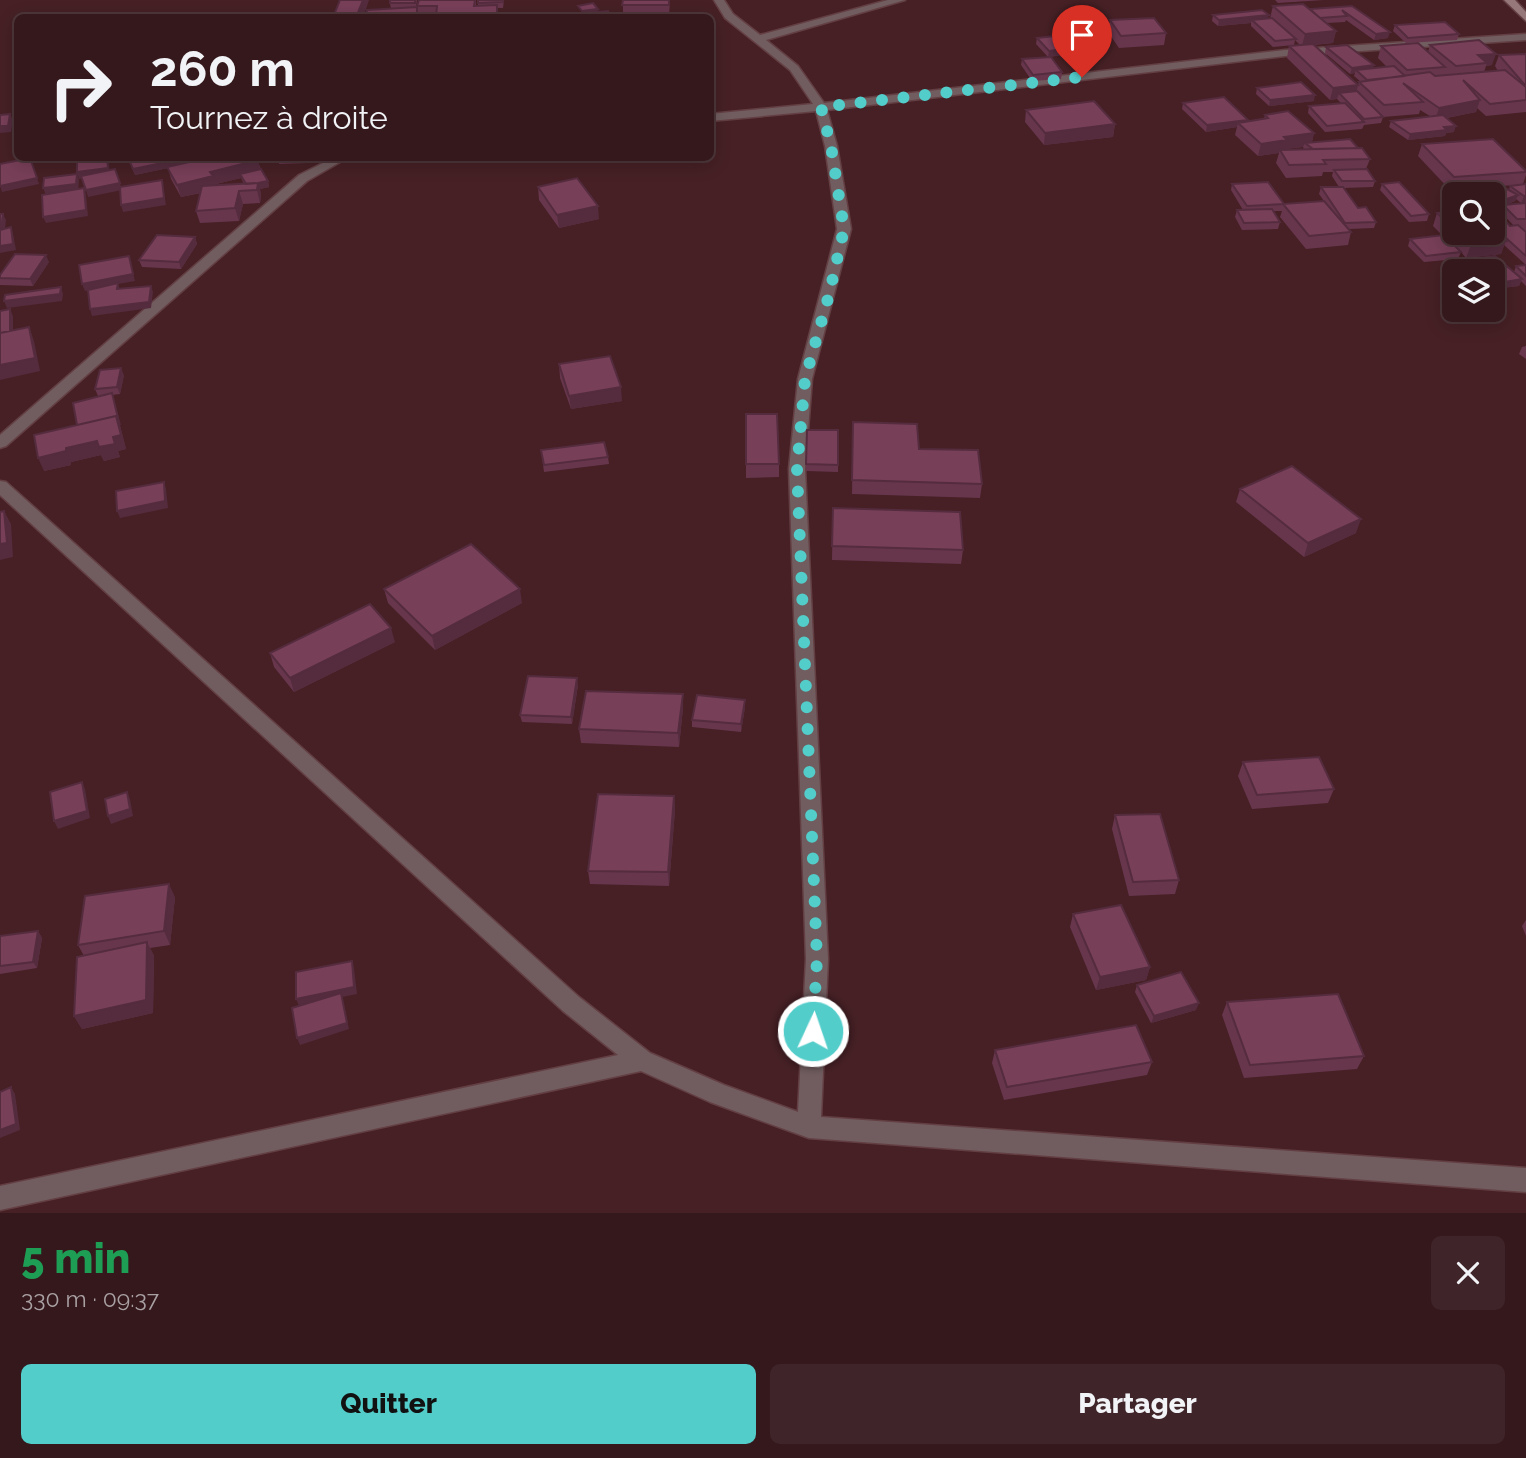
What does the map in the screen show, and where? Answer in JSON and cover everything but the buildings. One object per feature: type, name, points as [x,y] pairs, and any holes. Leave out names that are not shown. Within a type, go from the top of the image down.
[{"type":"street","points":[[719,0],[729,16],[794,68],[821,107],[831,146],[844,229],[805,379],[797,469],[817,959],[809,1127]]},
{"type":"street","points":[[759,39],[900,0]]},
{"type":"street","points":[[1509,0],[1526,18]]},
{"type":"street","points":[[714,118],[1285,53],[1526,37]]},
{"type":"street","points":[[0,443],[303,178],[335,161]]},
{"type":"street","points":[[0,486],[571,1004],[642,1060],[718,1094],[809,1127],[1526,1180]]},
{"type":"street","points":[[0,1198],[642,1060]]},
{"type":"route","points":[[813,1031],[817,959],[797,469],[805,379],[844,229],[831,146],[821,107],[1082,77]]}]
